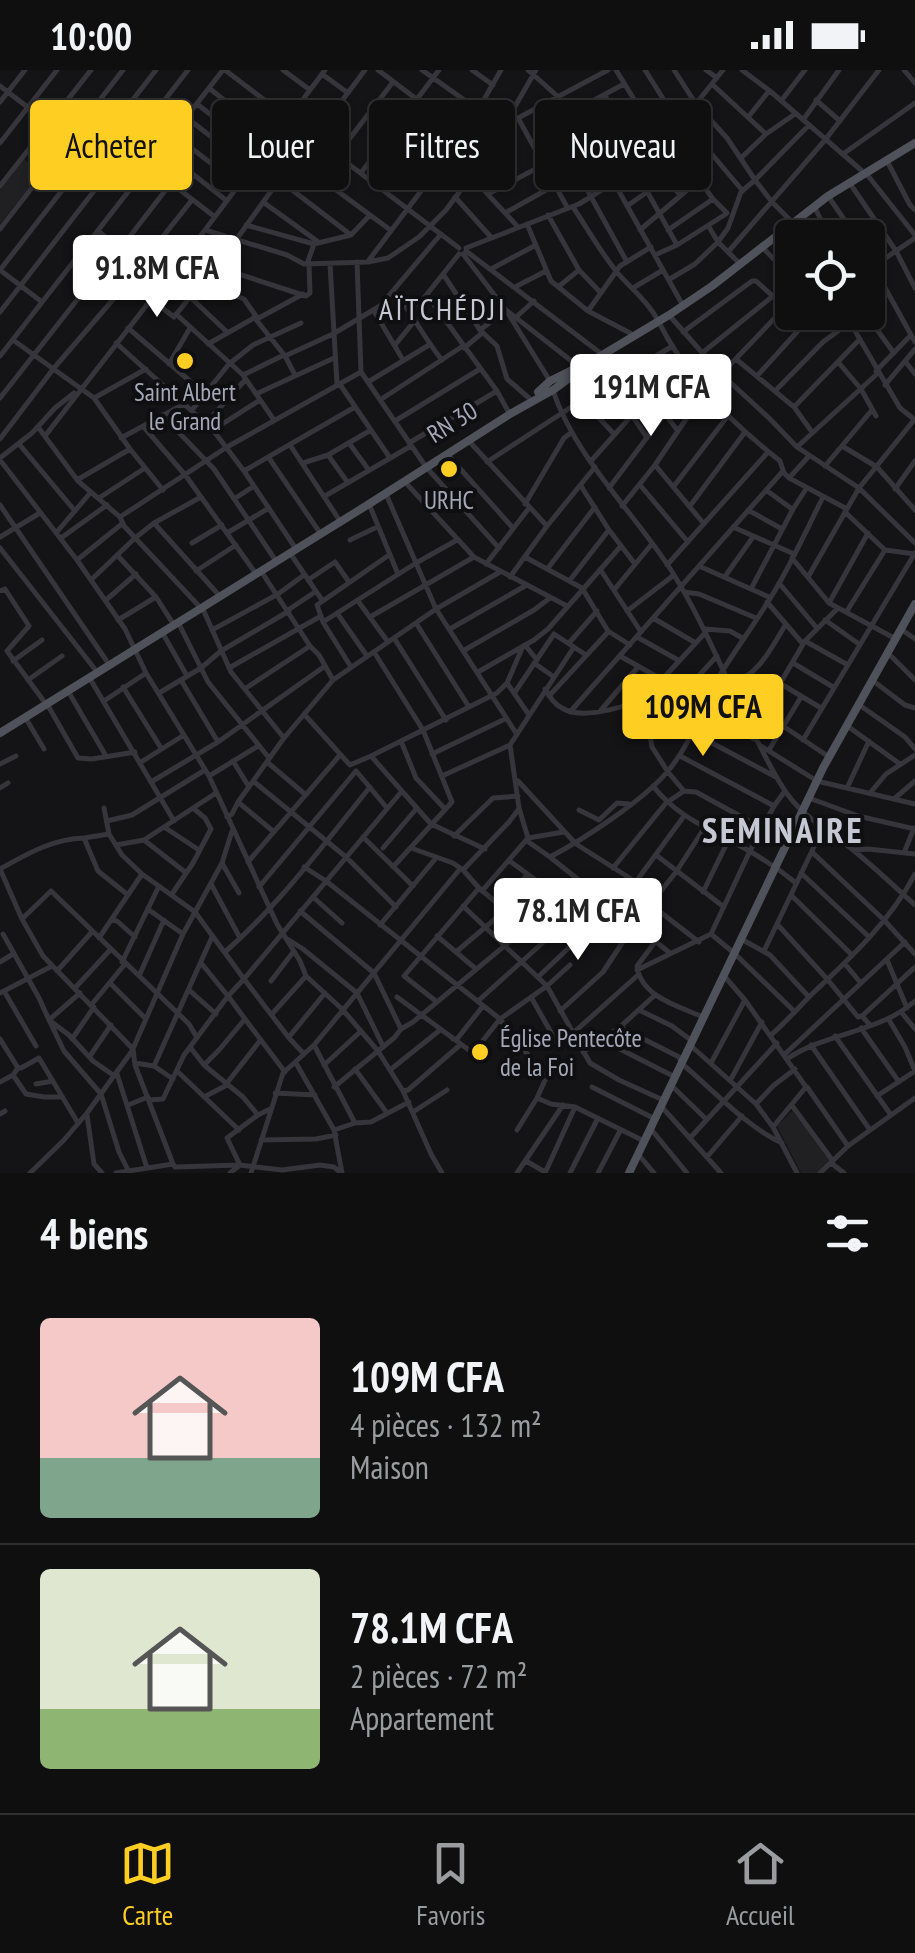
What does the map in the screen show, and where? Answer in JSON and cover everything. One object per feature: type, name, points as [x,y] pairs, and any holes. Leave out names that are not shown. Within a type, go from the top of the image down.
[{"type":"main road","name":"RN 30","points":[[791,220],[863,171],[914,144]]},
{"type":"main road","name":"RN 30","points":[[791,220],[863,171],[914,144]]},
{"type":"main road","name":"RN 30","points":[[0,730],[386,494],[656,319],[775,232]]},
{"type":"main road","name":"RN 30","points":[[200,606],[630,333],[669,315],[775,235]]},
{"type":"main road","points":[[629,1173],[829,757],[915,604]]},
{"type":"main road","name":"RN 30","points":[[0,730],[68,691],[106,660],[175,622]]},
{"type":"street","points":[[0,102],[25,70]]},
{"type":"street","points":[[0,143],[57,70]]},
{"type":"street","points":[[67,100],[91,70]]},
{"type":"street","points":[[100,100],[123,70]]},
{"type":"street","points":[[133,100],[156,70]]},
{"type":"street","points":[[165,100],[188,70]]},
{"type":"street","points":[[192,110],[224,70],[265,100]]},
{"type":"street","points":[[283,70],[310,90]]},
{"type":"street","points":[[343,100],[365,70]]},
{"type":"street","points":[[378,70],[417,99]]},
{"type":"street","points":[[422,70],[464,100]]},
{"type":"street","points":[[361,173],[439,70]]},
{"type":"street","points":[[472,70],[482,73],[492,85]]},
{"type":"street","points":[[484,100],[501,70]]},
{"type":"street","points":[[552,100],[596,72],[612,70],[635,100]]},
{"type":"street","points":[[645,70],[666,100]]},
{"type":"street","points":[[674,70],[693,100]]},
{"type":"street","points":[[706,70],[766,134]]},
{"type":"street","points":[[699,100],[723,70]]},
{"type":"street","points":[[742,70],[863,171],[915,236],[885,259]]},
{"type":"street","points":[[792,70],[800,76]]},
{"type":"street","points":[[781,101],[805,70]]},
{"type":"street","points":[[669,280],[718,242],[728,228],[730,211],[742,190],[756,180],[806,123],[816,100],[839,70]]},
{"type":"street","points":[[904,70],[915,83]]},
{"type":"street","points":[[515,108],[532,71],[561,100]]},
{"type":"street","points":[[728,252],[825,140],[877,71]]},
{"type":"street","points":[[302,100],[324,72],[348,93]]},
{"type":"street","points":[[349,140],[394,81]]},
{"type":"street","points":[[595,100],[625,84]]},
{"type":"street","points":[[0,86],[28,107]]},
{"type":"street","points":[[209,88],[224,100]]},
{"type":"street","points":[[749,116],[770,90]]},
{"type":"street","points":[[605,95],[607,100]]},
{"type":"street","points":[[816,100],[840,121]]},
{"type":"street","points":[[843,154],[915,102]]},
{"type":"street","points":[[196,104],[212,116]]},
{"type":"street","points":[[515,120],[535,109]]},
{"type":"street","points":[[515,112],[535,149]]},
{"type":"street","points":[[742,158],[766,134],[795,114]]},
{"type":"street","points":[[711,120],[772,202],[791,220]]},
{"type":"street","points":[[192,123],[212,138]]},
{"type":"street","points":[[0,186],[30,147]]},
{"type":"street","points":[[192,149],[212,164]]},
{"type":"street","points":[[711,153],[742,190]]},
{"type":"street","points":[[886,159],[913,205]]},
{"type":"street","points":[[349,164],[369,179]]},
{"type":"street","points":[[488,194],[535,170]]},
{"type":"street","points":[[192,174],[227,202]]},
{"type":"street","points":[[849,182],[896,251],[915,288]]},
{"type":"street","points":[[0,228],[30,190]]},
{"type":"street","points":[[42,302],[0,270],[63,190]]},
{"type":"street","points":[[0,312],[97,190]]},
{"type":"street","points":[[0,356],[129,190]]},
{"type":"street","points":[[121,248],[167,190]]},
{"type":"street","points":[[180,190],[215,217]]},
{"type":"street","points":[[45,436],[235,190]]},
{"type":"street","points":[[85,247],[174,317],[272,190]]},
{"type":"street","points":[[292,190],[350,235]]},
{"type":"street","points":[[337,190],[390,230]]},
{"type":"street","points":[[384,190],[534,301],[597,356],[608,384],[646,436]]},
{"type":"street","points":[[368,262],[422,190]]},
{"type":"street","points":[[206,230],[287,255],[300,264],[368,262],[412,249],[460,190]]},
{"type":"street","points":[[484,190],[518,227]]},
{"type":"street","points":[[505,212],[546,190]]},
{"type":"street","points":[[558,190],[616,272],[656,319],[671,347],[704,391],[728,416],[780,461],[790,478],[846,510],[885,550],[915,553],[804,740]]},
{"type":"street","points":[[588,190],[627,262]]},
{"type":"street","points":[[394,345],[412,324],[412,313],[463,251],[570,207],[601,190]]},
{"type":"street","points":[[618,190],[681,302]]},
{"type":"street","points":[[627,206],[652,190]]},
{"type":"street","points":[[674,190],[680,195]]},
{"type":"street","points":[[640,230],[686,190]]},
{"type":"street","points":[[707,190],[730,211]]},
{"type":"street","points":[[648,193],[677,245]]},
{"type":"street","points":[[828,196],[845,220]]},
{"type":"street","points":[[455,197],[491,237]]},
{"type":"street","points":[[668,230],[713,199]]},
{"type":"street","points":[[141,264],[192,200]]},
{"type":"street","points":[[263,202],[316,243]]},
{"type":"street","points":[[814,206],[821,220]]},
{"type":"street","points":[[655,255],[730,211]]},
{"type":"street","points":[[548,215],[579,270],[601,293]]},
{"type":"street","points":[[246,225],[316,243],[350,235],[370,216]]},
{"type":"street","points":[[526,224],[546,271],[558,286],[588,310],[630,333]]},
{"type":"street","points":[[709,226],[718,242],[738,261]]},
{"type":"street","points":[[98,230],[165,282]]},
{"type":"street","points":[[206,423],[244,377],[374,311],[442,234]]},
{"type":"street","points":[[208,344],[310,293],[308,264],[316,243]]},
{"type":"street","points":[[490,269],[536,245]]},
{"type":"street","points":[[588,310],[616,272],[650,247]]},
{"type":"street","points":[[762,247],[775,260]]},
{"type":"street","points":[[412,249],[422,258]]},
{"type":"street","points":[[463,251],[506,310],[595,468],[683,590],[784,791],[915,905]]},
{"type":"street","points":[[357,262],[361,372],[424,466],[498,548]]},
{"type":"street","points":[[0,398],[106,263]]},
{"type":"street","points":[[330,264],[338,384],[390,458]]},
{"type":"street","points":[[214,266],[303,294]]},
{"type":"street","points":[[558,286],[579,270]]},
{"type":"street","points":[[633,288],[663,270]]},
{"type":"street","points":[[515,287],[546,271]]},
{"type":"street","points":[[443,274],[481,332],[498,348],[506,379],[528,398]]},
{"type":"street","points":[[0,438],[129,280]]},
{"type":"street","points":[[683,332],[752,281],[773,296],[702,353]]},
{"type":"street","points":[[201,284],[244,298],[296,375]]},
{"type":"street","points":[[394,292],[442,360]]},
{"type":"street","points":[[885,294],[914,342]]},
{"type":"street","points":[[426,295],[508,411]]},
{"type":"street","points":[[190,297],[227,332]]},
{"type":"street","points":[[515,318],[534,301]]},
{"type":"street","points":[[506,310],[578,366]]},
{"type":"street","points":[[380,400],[464,347],[506,310]]},
{"type":"street","points":[[374,311],[403,360]]},
{"type":"street","points":[[176,314],[244,377],[274,420]]},
{"type":"street","points":[[669,315],[720,373],[797,447],[859,488],[915,544]]},
{"type":"street","points":[[622,506],[655,466],[704,391],[775,318]]},
{"type":"street","points":[[192,410],[229,364],[253,345],[301,323]]},
{"type":"street","points":[[168,364],[190,327]]},
{"type":"street","points":[[128,328],[205,394]]},
{"type":"street","points":[[757,376],[799,330]]},
{"type":"street","points":[[775,391],[838,330]]},
{"type":"street","points":[[808,577],[859,488],[914,420],[905,414],[885,385],[853,330]]},
{"type":"street","points":[[875,330],[894,352]]},
{"type":"street","points":[[13,340],[94,398],[162,490]]},
{"type":"street","points":[[794,407],[859,340]]},
{"type":"street","points":[[797,447],[861,389],[894,352],[914,342]]},
{"type":"street","points":[[885,385],[905,361],[914,342]]},
{"type":"street","points":[[116,344],[213,430],[269,508],[322,600]]},
{"type":"street","points":[[368,382],[429,345]]},
{"type":"street","points":[[487,462],[671,347]]},
{"type":"street","points":[[213,430],[258,397],[334,358]]},
{"type":"street","points":[[653,358],[667,383],[692,409]]},
{"type":"street","points":[[736,359],[794,407],[812,432]]},
{"type":"street","points":[[905,361],[915,373]]},
{"type":"street","points":[[825,466],[874,413],[861,389],[838,362]]},
{"type":"street","points":[[394,420],[480,368]]},
{"type":"street","points":[[94,398],[146,369]]},
{"type":"street","points":[[631,370],[678,431]]},
{"type":"street","points":[[77,560],[162,490],[226,448],[361,372]]},
{"type":"street","points":[[81,388],[0,459],[118,620],[207,773],[259,888],[306,976],[380,1049]]},
{"type":"street","points":[[325,496],[497,391]]},
{"type":"street","points":[[582,400],[614,434]]},
{"type":"street","points":[[121,438],[184,404]]},
{"type":"street","points":[[244,471],[355,407]]},
{"type":"street","points":[[905,414],[913,408]]},
{"type":"street","points":[[591,460],[632,415]]},
{"type":"street","points":[[609,488],[664,415]]},
{"type":"street","points":[[162,416],[206,461],[274,558]]},
{"type":"street","points":[[674,486],[728,416]]},
{"type":"street","points":[[143,426],[278,594],[333,680]]},
{"type":"street","points":[[38,427],[77,480],[121,520],[200,606],[229,668],[284,738]]},
{"type":"street","points":[[303,463],[328,455],[371,430]]},
{"type":"street","points":[[486,564],[527,506],[564,438],[572,432]]},
{"type":"street","points":[[690,506],[746,432]]},
{"type":"street","points":[[468,440],[547,526]]},
{"type":"street","points":[[350,443],[369,470]]},
{"type":"street","points":[[18,444],[74,511]]},
{"type":"street","points":[[290,446],[338,518]]},
{"type":"street","points":[[842,446],[877,467],[912,508]]},
{"type":"street","points":[[77,480],[130,450]]},
{"type":"street","points":[[667,565],[768,452]]},
{"type":"street","points":[[447,454],[513,528]]},
{"type":"street","points":[[328,455],[348,482]]},
{"type":"street","points":[[790,478],[810,456]]},
{"type":"street","points":[[269,458],[318,530]]},
{"type":"street","points":[[895,489],[915,461]]},
{"type":"street","points":[[655,466],[704,524]]},
{"type":"street","points":[[99,498],[144,468]]},
{"type":"street","points":[[510,577],[595,468]]},
{"type":"street","points":[[570,712],[683,590],[732,527],[784,471]]},
{"type":"street","points":[[404,482],[474,557],[567,606]]},
{"type":"street","points":[[640,484],[688,542]]},
{"type":"street","points":[[234,498],[254,486]]},
{"type":"street","points":[[580,486],[636,564]]},
{"type":"street","points":[[751,588],[806,488]]},
{"type":"street","points":[[766,490],[793,509]]},
{"type":"street","points":[[58,536],[91,492]]},
{"type":"street","points":[[386,494],[436,609],[516,734]]},
{"type":"street","points":[[91,580],[154,523],[201,497]]},
{"type":"street","points":[[550,857],[576,844],[668,772],[693,734],[723,671],[780,583],[823,497]]},
{"type":"street","points":[[912,508],[915,498]]},
{"type":"street","points":[[369,504],[398,574]]},
{"type":"street","points":[[0,505],[106,660]]},
{"type":"street","points":[[58,536],[106,505]]},
{"type":"street","points":[[548,568],[594,507]]},
{"type":"street","points":[[227,533],[269,508]]},
{"type":"street","points":[[748,510],[782,530]]},
{"type":"street","points":[[0,537],[40,513]]},
{"type":"street","points":[[154,523],[217,593]]},
{"type":"street","points":[[192,543],[222,525]]},
{"type":"street","points":[[350,540],[377,527]]},
{"type":"street","points":[[732,527],[793,556],[829,603],[896,639]]},
{"type":"street","points":[[570,580],[609,530]]},
{"type":"street","points":[[829,603],[868,533]]},
{"type":"street","points":[[725,576],[753,537]]},
{"type":"street","points":[[229,668],[337,613],[457,540]]},
{"type":"street","points":[[196,571],[236,545]]},
{"type":"street","points":[[614,590],[651,545]]},
{"type":"street","points":[[478,672],[548,629],[621,546]]},
{"type":"street","points":[[0,548],[92,673],[104,701],[174,821]]},
{"type":"street","points":[[846,612],[885,550]]},
{"type":"street","points":[[117,554],[175,622],[208,682],[268,760],[306,794]]},
{"type":"street","points":[[352,667],[317,606],[389,555]]},
{"type":"street","points":[[370,617],[474,557]]},
{"type":"street","points":[[525,557],[582,588],[608,631],[630,644]]},
{"type":"street","points":[[212,630],[335,562],[348,582]]},
{"type":"street","points":[[699,566],[768,599],[804,642],[848,664]]},
{"type":"street","points":[[600,569],[639,634],[679,661]]},
{"type":"street","points":[[227,817],[284,738],[333,680],[436,609],[500,572]]},
{"type":"street","points":[[106,600],[136,574]]},
{"type":"street","points":[[627,610],[674,575]]},
{"type":"street","points":[[780,583],[816,628]]},
{"type":"street","points":[[450,630],[526,586]]},
{"type":"street","points":[[0,591],[5,590],[30,626],[6,651],[45,702],[78,758],[135,752]]},
{"type":"street","points":[[683,590],[756,618]]},
{"type":"street","points":[[159,693],[316,592]]},
{"type":"street","points":[[118,620],[156,597]]},
{"type":"street","points":[[464,651],[550,598]]},
{"type":"street","points":[[358,601],[391,640],[446,720]]},
{"type":"street","points":[[752,731],[804,642],[837,609]]},
{"type":"street","points":[[547,693],[596,610]]},
{"type":"street","points":[[337,613],[367,656]]},
{"type":"street","points":[[654,618],[695,642]]},
{"type":"street","points":[[824,620],[860,644]]},
{"type":"street","points":[[416,623],[469,708]]},
{"type":"street","points":[[730,684],[757,670],[786,624]]},
{"type":"street","points":[[548,629],[586,655]]},
{"type":"street","points":[[547,693],[556,705],[570,712],[600,712],[624,706],[644,699],[706,630],[730,631],[744,639]]},
{"type":"street","points":[[901,630],[915,639]]},
{"type":"street","points":[[442,776],[510,745],[547,693],[608,631]]},
{"type":"street","points":[[162,632],[218,742]]},
{"type":"street","points":[[515,692],[554,634]]},
{"type":"street","points":[[13,661],[42,640]]},
{"type":"street","points":[[246,688],[310,646]]},
{"type":"street","points":[[524,646],[554,677]]},
{"type":"street","points":[[350,765],[492,696],[507,683],[524,646]]},
{"type":"street","points":[[374,652],[423,730],[452,802],[393,867]]},
{"type":"street","points":[[888,653],[915,680]]},
{"type":"street","points":[[28,680],[62,656]]},
{"type":"street","points":[[620,656],[818,781],[915,804]]},
{"type":"street","points":[[679,696],[716,656]]},
{"type":"street","points":[[793,663],[834,687]]},
{"type":"street","points":[[151,782],[218,742],[325,666]]},
{"type":"street","points":[[600,712],[638,667]]},
{"type":"street","points":[[104,701],[146,673]]},
{"type":"street","points":[[872,680],[915,708]]},
{"type":"street","points":[[507,683],[529,714]]},
{"type":"street","points":[[780,684],[822,708]]},
{"type":"street","points":[[123,687],[162,748]]},
{"type":"street","points":[[68,691],[106,756]]},
{"type":"street","points":[[769,750],[802,696]]},
{"type":"street","points":[[644,699],[652,747],[684,791]]},
{"type":"street","points":[[858,704],[906,737],[915,752],[886,774],[870,793]]},
{"type":"street","points":[[646,708],[777,778]]},
{"type":"street","points":[[304,714],[387,808]]},
{"type":"street","points":[[25,717],[44,749]]},
{"type":"street","points":[[432,754],[506,719]]},
{"type":"street","points":[[846,725],[900,764]]},
{"type":"street","points":[[783,726],[829,757]]},
{"type":"street","points":[[140,762],[184,735]]},
{"type":"street","points":[[847,788],[869,741]]},
{"type":"street","points":[[401,742],[416,778],[446,810]]},
{"type":"street","points":[[510,745],[528,840],[670,954]]},
{"type":"street","points":[[106,822],[132,815],[258,746]]},
{"type":"street","points":[[248,862],[340,755]]},
{"type":"street","points":[[0,764],[16,756]]},
{"type":"street","points":[[371,756],[431,824],[484,850]]},
{"type":"street","points":[[680,756],[774,806]]},
{"type":"street","points":[[232,761],[251,784],[346,857],[396,907]]},
{"type":"street","points":[[259,888],[356,771]]},
{"type":"street","points":[[516,779],[576,844],[636,882]]},
{"type":"street","points":[[894,799],[915,782]]},
{"type":"street","points":[[0,788],[8,783]]},
{"type":"street","points":[[653,786],[666,803],[684,816],[750,851],[796,883]]},
{"type":"street","points":[[225,952],[270,910],[370,787]]},
{"type":"street","points":[[613,868],[666,803],[684,791],[696,792],[762,828]]},
{"type":"street","points":[[572,1034],[638,973],[711,934],[750,851],[784,791]]},
{"type":"street","points":[[128,1105],[148,1099],[163,1100],[196,1036],[402,792]]},
{"type":"street","points":[[116,845],[144,840],[216,794]]},
{"type":"street","points":[[454,836],[493,798],[518,796]]},
{"type":"street","points":[[810,798],[858,816],[914,828],[904,853]]},
{"type":"street","points":[[238,802],[274,832]]},
{"type":"street","points":[[580,810],[599,820],[616,803],[629,804]]},
{"type":"street","points":[[104,808],[109,834],[124,858],[196,912],[304,1054]]},
{"type":"street","points":[[172,894],[211,829],[193,808]]},
{"type":"street","points":[[224,808],[234,810]]},
{"type":"street","points":[[383,848],[416,808]]},
{"type":"street","points":[[252,1169],[284,1072],[314,1045],[400,941],[520,808]]},
{"type":"street","points":[[616,909],[684,816]]},
{"type":"street","points":[[164,827],[198,850]]},
{"type":"street","points":[[560,1010],[603,972],[705,827]]},
{"type":"street","points":[[764,951],[823,828]]},
{"type":"street","points":[[30,1173],[64,1140],[133,1049],[183,934],[222,862],[232,830]]},
{"type":"street","points":[[436,1002],[404,976],[463,906],[528,840],[564,832]]},
{"type":"street","points":[[109,834],[71,838],[38,848],[1,872],[22,919],[54,968],[133,1049],[134,1062],[172,1168]]},
{"type":"street","points":[[363,837],[413,886]]},
{"type":"street","points":[[84,838],[98,870],[128,895]]},
{"type":"street","points":[[144,840],[186,872]]},
{"type":"street","points":[[702,892],[728,840]]},
{"type":"street","points":[[411,848],[453,863],[496,902],[500,914]]},
{"type":"street","points":[[853,850],[915,854]]},
{"type":"street","points":[[812,852],[915,954]]},
{"type":"street","points":[[656,855],[724,907]]},
{"type":"street","points":[[380,925],[436,857]]},
{"type":"street","points":[[510,861],[622,942]]},
{"type":"street","points":[[222,862],[239,893]]},
{"type":"street","points":[[304,867],[500,1019],[545,1076],[537,1098],[517,1130]]},
{"type":"street","points":[[801,873],[868,936]]},
{"type":"street","points":[[98,939],[142,874]]},
{"type":"street","points":[[771,1035],[845,964],[904,895],[915,874]]},
{"type":"street","points":[[496,902],[528,875]]},
{"type":"street","points":[[211,884],[240,939]]},
{"type":"street","points":[[456,952],[500,914],[514,915],[542,885]]},
{"type":"street","points":[[72,1038],[124,963],[160,886]]},
{"type":"street","points":[[0,897],[10,892]]},
{"type":"street","points":[[22,919],[50,892],[178,1014],[196,1036]]},
{"type":"street","points":[[334,1087],[538,918],[558,896]]},
{"type":"street","points":[[790,896],[852,956]]},
{"type":"street","points":[[313,897],[342,923]]},
{"type":"street","points":[[649,904],[699,942]]},
{"type":"street","points":[[463,906],[547,986],[590,1063],[662,1103],[721,1173]]},
{"type":"street","points":[[148,910],[183,934]]},
{"type":"street","points":[[453,1039],[480,1004],[576,910]]},
{"type":"street","points":[[300,911],[374,972],[400,1029]]},
{"type":"street","points":[[113,918],[135,937]]},
{"type":"street","points":[[139,976],[164,920]]},
{"type":"street","points":[[538,977],[595,924]]},
{"type":"street","points":[[777,924],[870,1025]]},
{"type":"street","points":[[36,1046],[2,992],[54,968],[91,932]]},
{"type":"street","points":[[3,934],[64,1051],[101,1094],[128,1170]]},
{"type":"street","points":[[711,934],[795,1012]]},
{"type":"street","points":[[154,1066],[212,936]]},
{"type":"street","points":[[284,936],[358,992],[380,1049],[442,1173]]},
{"type":"street","points":[[437,936],[476,969]]},
{"type":"street","points":[[741,939],[764,951],[809,997]]},
{"type":"street","points":[[655,942],[639,962],[638,973],[646,988],[703,1018]]},
{"type":"street","points":[[786,1057],[905,942]]},
{"type":"street","points":[[49,1020],[110,950]]},
{"type":"street","points":[[270,981],[294,951]]},
{"type":"street","points":[[0,962],[13,954]]},
{"type":"street","points":[[887,960],[915,1029]]},
{"type":"street","points":[[200,964],[284,1072]]},
{"type":"street","points":[[845,964],[860,982]]},
{"type":"street","points":[[397,997],[473,1053],[500,1019],[570,966]]},
{"type":"street","points":[[862,1016],[915,967]]},
{"type":"street","points":[[723,975],[762,1022],[848,1146]]},
{"type":"street","points":[[272,1014],[306,976]]},
{"type":"street","points":[[110,982],[145,1018]]},
{"type":"street","points":[[189,990],[216,1014]]},
{"type":"street","points":[[289,1038],[325,993]]},
{"type":"street","points":[[583,1052],[620,1027],[654,994]]},
{"type":"street","points":[[531,998],[557,1043]]},
{"type":"street","points":[[711,1062],[745,1000]]},
{"type":"street","points":[[786,1057],[835,1036],[889,1020],[915,1002]]},
{"type":"street","points":[[639,1010],[672,1026],[756,1104],[797,1173]]},
{"type":"street","points":[[204,1064],[245,1019]]},
{"type":"street","points":[[49,1020],[113,1075],[117,1074]]},
{"type":"street","points":[[877,1096],[915,1071],[889,1020]]},
{"type":"street","points":[[731,1079],[762,1022]]},
{"type":"street","points":[[90,1056],[112,1025]]},
{"type":"street","points":[[620,1027],[680,1057],[681,1063],[742,1116],[782,1143]]},
{"type":"street","points":[[861,1028],[898,1082]]},
{"type":"street","points":[[390,1070],[440,1030]]},
{"type":"street","points":[[324,1065],[360,1032]]},
{"type":"street","points":[[835,1036],[891,1116]]},
{"type":"street","points":[[0,1039],[26,1094]]},
{"type":"street","points":[[601,1040],[673,1081],[706,1118]]},
{"type":"street","points":[[204,1097],[227,1084],[259,1041]]},
{"type":"street","points":[[690,1138],[777,1043]]},
{"type":"street","points":[[314,1045],[355,1123]]},
{"type":"street","points":[[403,1091],[460,1045]]},
{"type":"street","points":[[811,1045],[870,1130]]},
{"type":"street","points":[[190,1048],[258,1115]]},
{"type":"street","points":[[0,1082],[39,1058],[78,1122]]},
{"type":"street","points":[[125,1062],[154,1066],[173,1079]]},
{"type":"street","points":[[296,1062],[335,1133],[342,1173]]},
{"type":"street","points":[[356,1069],[387,1113]]},
{"type":"street","points":[[756,1104],[794,1069]]},
{"type":"street","points":[[177,1072],[239,1130]]},
{"type":"street","points":[[117,1074],[147,1168]]},
{"type":"street","points":[[36,1084],[53,1081]]},
{"type":"street","points":[[592,1087],[653,1124],[688,1173]]},
{"type":"street","points":[[773,1127],[806,1087]]},
{"type":"street","points":[[413,1112],[447,1090]]},
{"type":"street","points":[[275,1093],[315,1095]]},
{"type":"street","points":[[26,1094],[62,1098]]},
{"type":"street","points":[[21,1102],[26,1094]]},
{"type":"street","points":[[537,1098],[574,1106],[644,1141]]},
{"type":"street","points":[[820,1173],[848,1146],[915,1098]]},
{"type":"street","points":[[262,1140],[316,1140],[355,1123],[371,1122],[409,1102]]},
{"type":"street","points":[[517,1173],[563,1105]]},
{"type":"street","points":[[526,1160],[545,1173],[574,1106]]},
{"type":"street","points":[[792,1106],[844,1173]]},
{"type":"street","points":[[240,1165],[227,1138],[270,1109]]},
{"type":"street","points":[[86,1113],[98,1172]]},
{"type":"street","points":[[708,1157],[742,1116]]},
{"type":"street","points":[[570,1173],[598,1118]]},
{"type":"street","points":[[598,1173],[620,1130]]},
{"type":"street","points":[[638,1154],[654,1173]]},
{"type":"street","points":[[116,1173],[198,1165],[282,1171],[320,1165],[342,1173]]},
{"type":"street","points":[[192,1173],[198,1165]]},
{"type":"street","points":[[230,1173],[240,1165]]},
{"type":"street","points":[[706,1173],[715,1166]]},
{"type":"shaded area","points":[[24,159],[30,164],[30,186],[0,224],[0,190]]},
{"type":"shaded area","points":[[792,1111],[831,1160],[817,1173],[801,1173],[777,1126]]},
{"type":"place","name":"Saint Albert le Grand","points":[[185,361]]},
{"type":"place","name":"URHC","points":[[449,469]]},
{"type":"place","name":"Église Pentecôte de la Foi","points":[[480,1052]]},
{"type":"district","name":"AÏTCHÉDJI","points":[[443,308]]},
{"type":"district","name":"SEMINAIRE","points":[[783,830]]}]
